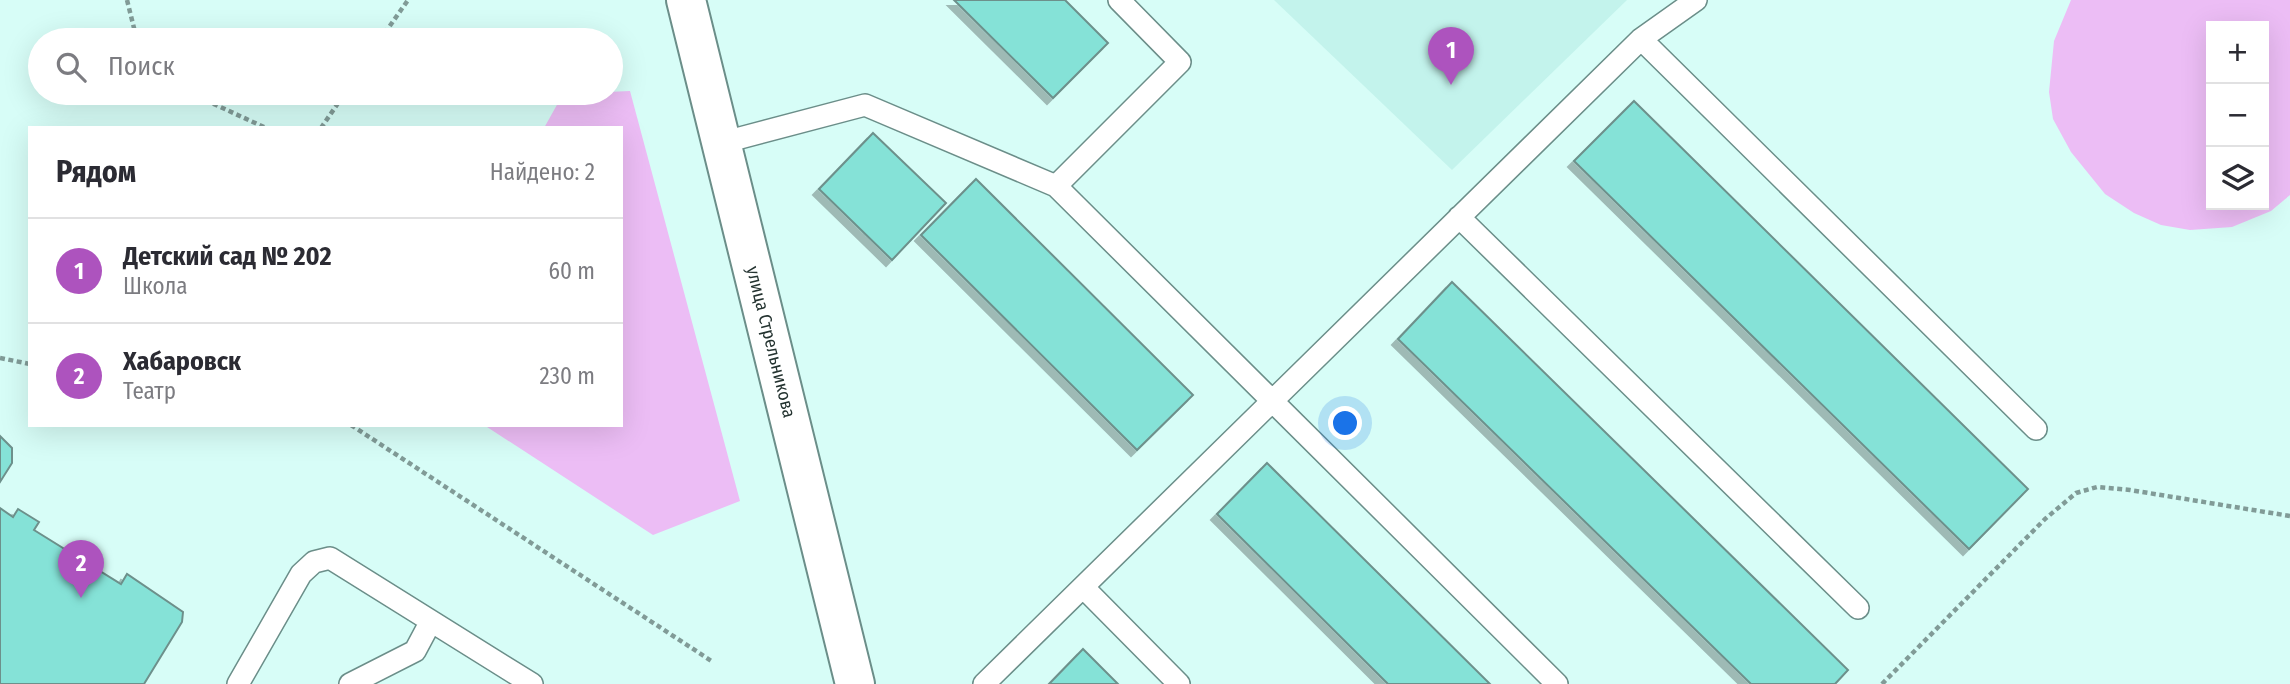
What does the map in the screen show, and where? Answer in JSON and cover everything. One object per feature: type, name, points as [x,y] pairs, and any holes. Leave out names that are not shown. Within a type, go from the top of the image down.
[{"type":"street","name":"улица Стрельникова","points":[[686,0],[855,684]]},
{"type":"lane","points":[[1056,186],[1180,62],[1119,0]]},
{"type":"lane","points":[[984,684],[1641,39],[1696,0]]},
{"type":"lane","points":[[1641,39],[2036,429]]},
{"type":"lane","points":[[721,143],[865,105],[1056,186],[1557,684]]},
{"type":"lane","points":[[1459,217],[1858,608]]},
{"type":"lane","points":[[238,684],[301,574],[314,562],[330,558],[531,684]]},
{"type":"lane","points":[[1083,587],[1180,684]]},
{"type":"lane","points":[[350,684],[415,650],[431,621]]},
{"type":"path","points":[[127,0],[134,28]]},
{"type":"path","points":[[388,28],[408,0]]},
{"type":"path","points":[[216,105],[262,126]]},
{"type":"path","points":[[322,126],[337,105]]},
{"type":"path","points":[[0,358],[28,364]]},
{"type":"path","points":[[354,427],[713,662]]},
{"type":"path","points":[[1882,684],[2045,519],[2076,492],[2097,487],[2130,490],[2290,516]]},
{"type":"shaded area","points":[[1274,0],[1627,0],[1452,170]]},
{"type":"shaded area","points":[[2071,0],[2290,0],[2290,195],[2271,211],[2232,227],[2190,230],[2161,225],[2134,213],[2105,194],[2071,152],[2053,119],[2049,92],[2054,41]]},
{"type":"shaded area","points":[[623,91],[630,91],[740,501],[653,535],[487,427],[623,427],[623,126],[545,126],[557,105],[623,105]]},
{"type":"building","points":[[954,0],[1065,0],[1108,43],[1053,98]]},
{"type":"building","points":[[1634,101],[2028,489],[1969,549],[1574,161]]},
{"type":"building","points":[[873,133],[946,203],[892,260],[819,189]]},
{"type":"building","points":[[976,179],[1193,395],[1137,450],[921,235]]},
{"type":"building","points":[[1452,282],[1848,670],[1835,684],[1751,684],[1398,339]]},
{"type":"building","points":[[0,436],[12,448],[12,463],[0,482]]},
{"type":"building","points":[[1267,463],[1490,684],[1388,684],[1217,514]]},
{"type":"building","points":[[0,508],[13,517],[18,509],[39,522],[34,530],[121,584],[127,574],[183,612],[182,622],[144,684],[0,684]]},
{"type":"building","points":[[1083,649],[1118,684],[1049,684]]},
{"type":"place","name":"Детский сад № 202","points":[[1451,85]]},
{"type":"place","name":"Хабаровск","points":[[81,598]]}]
